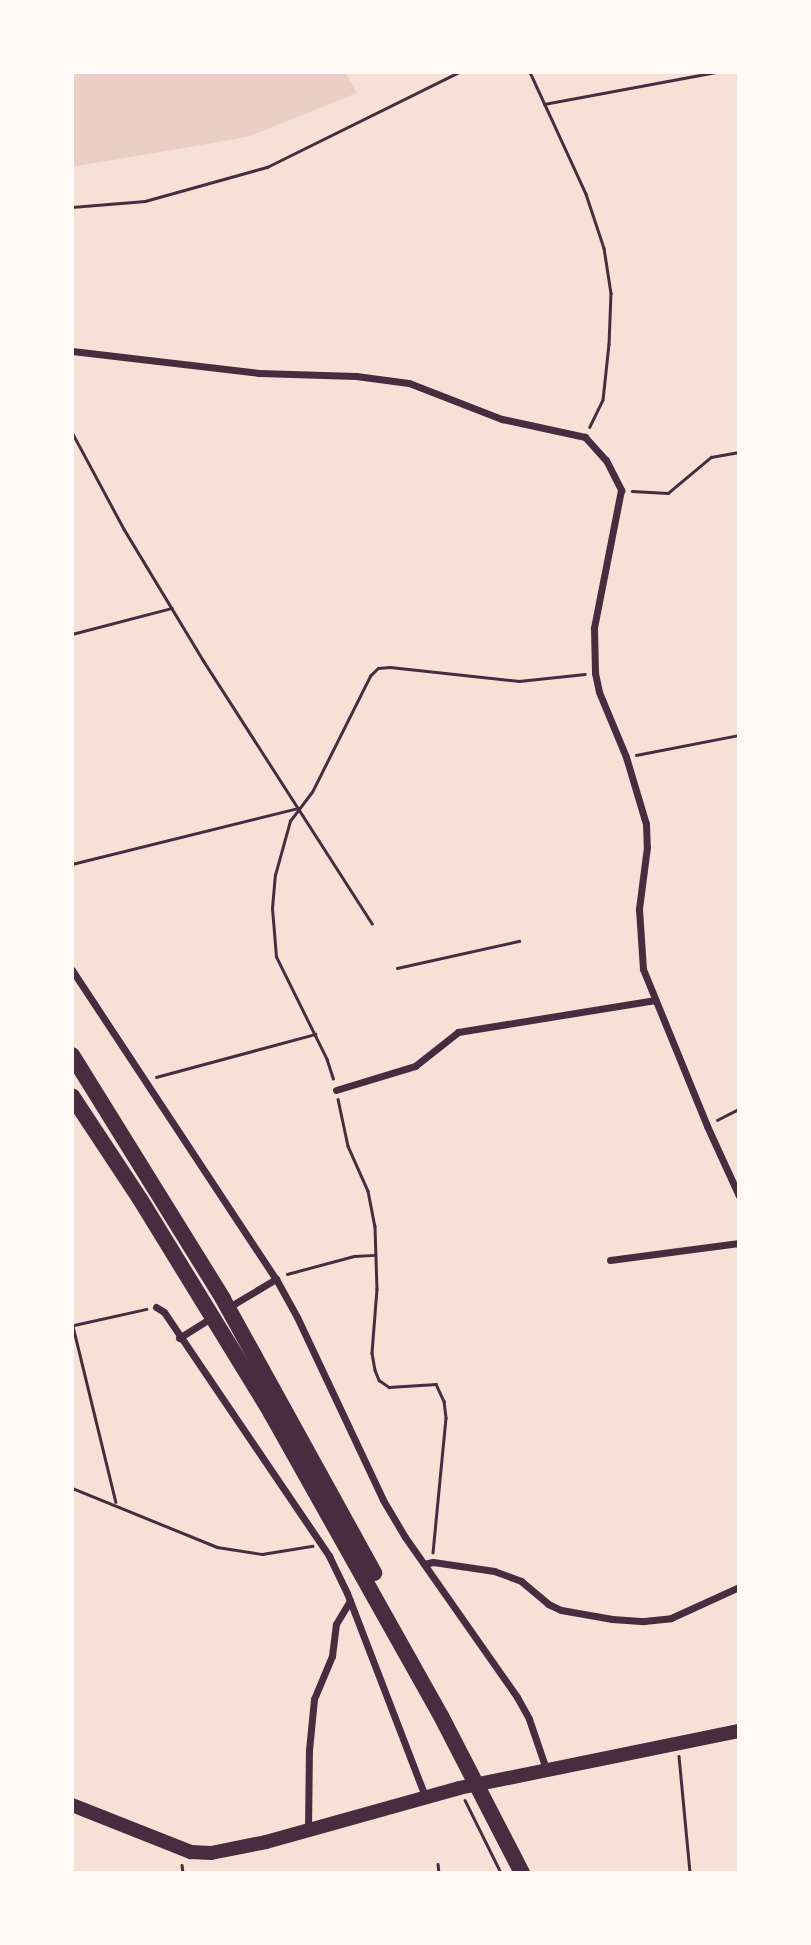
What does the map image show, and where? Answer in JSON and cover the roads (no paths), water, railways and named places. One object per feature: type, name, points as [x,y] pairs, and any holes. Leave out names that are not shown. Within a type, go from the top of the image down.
[{"type":"highway","points":[[72,1055],[209,1277],[279,1398],[373,1572],[441,1716]]},
{"type":"highway","points":[[72,1096],[147,1210],[271,1413],[468,1765],[522,1873]]},
{"type":"main road","points":[[72,1805],[191,1852],[235,1849],[459,1787],[739,1731]]},
{"type":"street","points":[[72,351],[259,373],[356,376],[409,383],[502,419],[585,437],[606,460],[621,490],[594,628],[595,673],[599,692],[626,757],[646,824],[647,847],[639,909],[643,969],[707,1126],[739,1196]]},
{"type":"street","points":[[72,970],[148,1082],[298,1317],[383,1500],[517,1697],[529,1719],[546,1769]]},
{"type":"street","points":[[336,1090],[407,1070],[429,1058],[458,1032],[655,1000]]},
{"type":"street","points":[[610,1260],[739,1243]]},
{"type":"street","points":[[179,1338],[273,1281]]},
{"type":"street","points":[[156,1307],[164,1312],[179,1338],[321,1542],[350,1601],[425,1796]]},
{"type":"street","points":[[424,1563],[433,1562],[507,1574],[561,1610],[612,1619],[644,1621],[671,1618],[739,1587]]},
{"type":"street","points":[[308,1829],[309,1749],[314,1699],[332,1656],[336,1624],[350,1601]]}]
